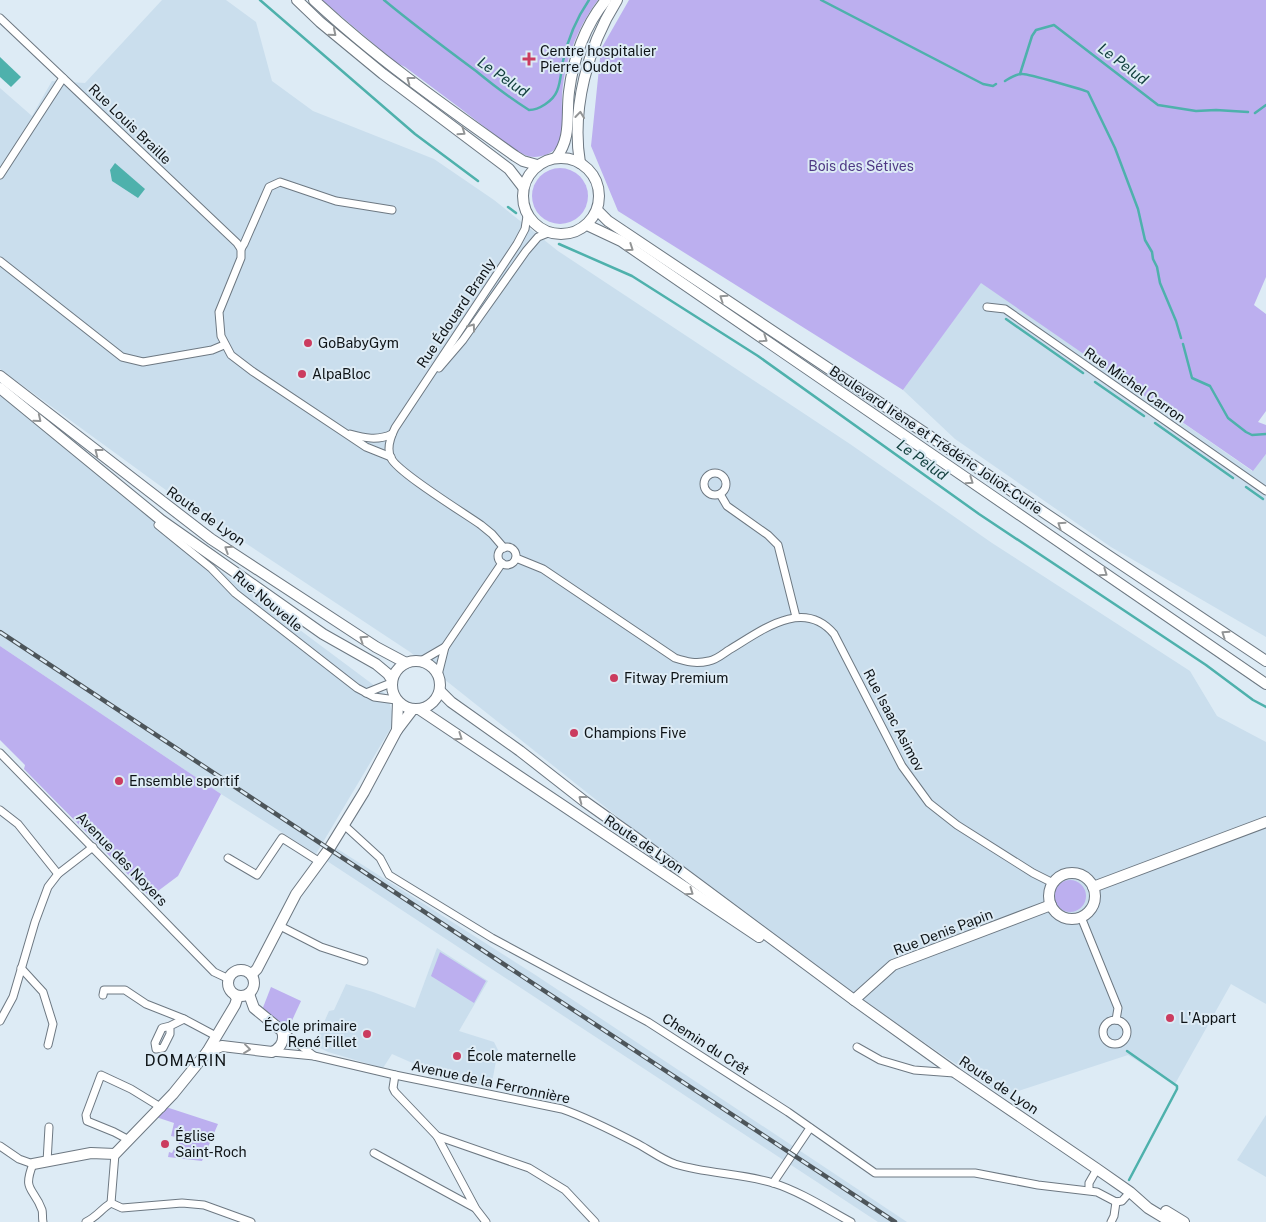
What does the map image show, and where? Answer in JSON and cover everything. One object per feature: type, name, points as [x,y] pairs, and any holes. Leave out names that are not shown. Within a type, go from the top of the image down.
[{"type":"main road","points":[[297,0],[320,22],[383,74],[510,169],[523,187]]},
{"type":"main road","points":[[314,0],[389,64],[423,90],[514,156],[523,161],[538,165]]},
{"type":"main road","points":[[556,158],[566,143],[569,93],[575,60],[586,32],[598,9],[606,0]]},
{"type":"main road","points":[[580,163],[577,145],[579,116],[587,63],[597,36],[617,0]]},
{"type":"main road","points":[[565,158],[580,163],[589,170],[595,179],[599,194],[597,210],[587,224],[573,233],[565,235],[548,233],[533,223],[527,216],[523,207],[523,187],[526,178],[538,165],[546,160],[565,158]]},
{"type":"main road","name":"Boulevard Irène et Frédéric Joliot-Curie","points":[[597,210],[608,221],[1266,662]]},
{"type":"main road","name":"Boulevard Irène et Frédéric Joliot-Curie","points":[[587,224],[621,241],[1266,684]]},
{"type":"main road","name":"Route de Lyon","points":[[0,376],[211,538],[376,647],[406,663]]},
{"type":"main road","name":"Route de Lyon","points":[[0,388],[161,520],[324,634],[376,664],[388,674],[392,682]]},
{"type":"main road","points":[[33,1164],[92,1153],[115,1154],[162,1108],[207,1052],[235,1000],[249,994],[255,985],[252,974],[296,894],[344,825],[397,730],[416,709],[432,703],[440,691],[438,675],[434,669],[421,661],[406,663],[394,673],[392,682],[392,692],[397,701],[405,707],[416,709]]},
{"type":"main road","name":"Route de Lyon","points":[[440,691],[451,702],[520,751],[584,801],[854,1000],[956,1073],[1130,1192]]},
{"type":"main road","points":[[397,701],[397,730]]},
{"type":"main road","name":"Route de Lyon","points":[[416,709],[854,1000]]},
{"type":"main road","points":[[1093,887],[1266,822]]},
{"type":"main road","points":[[1073,873],[1086,878],[1093,887],[1095,899],[1087,913],[1081,917],[1072,919],[1063,917],[1056,912],[1051,904],[1049,897],[1053,883],[1065,874],[1073,873]]},
{"type":"main road","name":"Rue Denis Papin","points":[[854,1000],[894,965],[1051,904]]},
{"type":"main road","points":[[252,974],[242,970],[232,974],[228,985],[235,1000],[254,1008]]},
{"type":"main road","points":[[249,994],[254,1008]]},
{"type":"main road","name":"Avenue de la Ferronnière","points":[[254,1008],[282,1031]]},
{"type":"main road","points":[[272,1052],[277,1050],[282,1044],[282,1031]]},
{"type":"main road","points":[[218,1034],[222,1046]]},
{"type":"main road","name":"Avenue de la Ferronnière","points":[[207,1052],[222,1046],[272,1052]]},
{"type":"main road","points":[[1130,1192],[1148,1208],[1171,1222]]},
{"type":"main road","points":[[1130,1192],[1152,1202],[1184,1222]]},
{"type":"street","name":"Rue Louis Braille","points":[[0,18],[232,238],[241,249]]},
{"type":"street","points":[[0,175],[63,78]]},
{"type":"street","points":[[392,210],[336,201],[280,182],[269,188],[241,249],[241,258],[219,312],[219,326],[224,345],[241,364],[366,447],[390,458],[404,472],[492,534],[504,548]]},
{"type":"street","name":"Rue Édouard Branly","points":[[390,458],[389,450],[392,434],[399,420],[517,244],[525,229],[527,216]]},
{"type":"street","name":"Rue Édouard Branly","points":[[399,420],[452,351],[463,340],[526,251],[538,237],[548,233]]},
{"type":"street","points":[[0,261],[122,357],[143,362],[212,350],[224,345]]},
{"type":"street","name":"Rue Michel Carron","points":[[987,307],[1005,309],[1266,491]]},
{"type":"street","points":[[344,433],[366,438],[386,437],[392,434]]},
{"type":"street","points":[[720,494],[727,506],[768,535],[778,545],[796,617]]},
{"type":"street","name":"Rue Nouvelle","points":[[158,525],[210,568],[235,593],[357,688],[380,699],[397,701]]},
{"type":"street","points":[[504,548],[514,550],[516,558],[510,564],[502,563],[498,556],[500,551],[504,548]]},
{"type":"street","name":"Rue Isaac Asimov","points":[[516,558],[543,569],[675,658],[692,663],[711,661],[768,626],[796,617],[816,619],[827,626],[834,634],[902,766],[928,803],[957,825],[1053,883]]},
{"type":"street","points":[[438,675],[445,647],[502,563]]},
{"type":"street","points":[[421,661],[445,647]]},
{"type":"street","points":[[366,693],[392,682]]},
{"type":"street","name":"Avenue des Noyers","points":[[0,753],[214,972],[229,979]]},
{"type":"street","points":[[0,810],[18,824],[58,874]]},
{"type":"street","name":"Chemin du Crêt","points":[[344,825],[380,858],[389,875],[492,938],[648,1022],[875,1173],[975,1174],[1089,1190],[1105,1195],[1116,1202]]},
{"type":"street","points":[[228,858],[257,875],[282,838],[320,862]]},
{"type":"street","points":[[0,1021],[13,997],[34,922],[48,887],[58,874],[93,847]]},
{"type":"street","points":[[1081,917],[1118,1008],[1116,1020]]},
{"type":"street","points":[[280,926],[321,947],[364,961]]},
{"type":"street","points":[[22,968],[43,992],[53,1024],[48,1045]]},
{"type":"street","points":[[103,995],[104,990],[126,990],[146,1004],[218,1034]]},
{"type":"street","points":[[170,1026],[184,1019]]},
{"type":"street","name":"Avenue de la Ferronnière","points":[[282,1031],[314,1056]]},
{"type":"street","points":[[857,1047],[880,1060],[914,1070],[956,1073]]},
{"type":"street","name":"Avenue de la Ferronnière","points":[[272,1052],[314,1056],[395,1075],[562,1109],[593,1121],[641,1145],[658,1157],[678,1164],[721,1174],[736,1174],[773,1183],[851,1222]]},
{"type":"street","points":[[129,1140],[87,1121],[86,1114],[100,1075],[131,1089],[162,1108]]},
{"type":"street","points":[[395,1075],[392,1088],[437,1136],[476,1209],[486,1222]]},
{"type":"street","points":[[47,1162],[49,1127]]},
{"type":"street","points":[[773,1183],[810,1128]]},
{"type":"street","points":[[437,1136],[529,1168],[565,1190],[595,1222]]},
{"type":"street","points":[[0,1146],[19,1159],[33,1164],[28,1176],[28,1186],[42,1210],[42,1222]]},
{"type":"street","points":[[374,1153],[476,1209]]},
{"type":"street","points":[[111,1203],[115,1154]]},
{"type":"street","points":[[1089,1190],[1089,1183],[1097,1169]]},
{"type":"street","points":[[1111,1222],[1116,1202],[1122,1201],[1130,1192]]},
{"type":"street","points":[[86,1222],[97,1216],[111,1203]]},
{"type":"street","points":[[111,1203],[122,1208],[182,1203],[204,1205],[251,1222]]},
{"type":"shaded area","points":[[162,0],[226,0],[256,22],[272,81],[313,111],[434,159],[494,200],[558,251],[850,444],[992,543],[1190,671],[1217,716],[1266,742],[1266,1004],[1231,984],[1175,1084],[1128,1055],[1003,1096],[840,985],[682,868],[410,652],[170,493],[0,369],[0,88],[32,116],[52,81],[85,83]]},
{"type":"shaded area","points":[[0,57],[21,77],[11,87],[0,77]]},
{"type":"shaded area","points":[[115,163],[145,189],[138,198],[112,181],[110,170]]},
{"type":"shaded area","points":[[981,282],[1252,471],[1266,454],[1266,637],[1111,547],[955,439],[903,390]]},
{"type":"shaded area","points":[[0,395],[171,534],[387,695],[395,721],[316,854],[221,794],[0,646]]},
{"type":"shaded area","points":[[336,848],[537,976],[907,1222],[878,1222],[327,861]]},
{"type":"shaded area","points":[[437,948],[488,981],[459,1031],[494,1042],[498,1050],[491,1088],[438,1077],[439,1072],[426,1069],[392,1054],[383,1068],[328,1052],[314,1045],[329,1011],[334,1010],[346,984],[415,1008]]},
{"type":"shaded area","points":[[1266,1115],[1266,1177],[1237,1160]]},
{"type":"green space","points":[[322,0],[598,0],[578,34],[568,60],[563,86],[562,128],[556,149],[539,157],[518,152],[405,67],[395,62]]},
{"type":"green space","name":"Bois des Sétives","points":[[629,0],[1266,0],[1266,277],[1254,305],[1266,314],[1266,411],[1258,422],[1266,425],[1266,454],[1253,471],[981,283],[903,390],[618,211],[591,146],[601,49]]},
{"type":"green space","points":[[560,168],[571,170],[580,176],[586,185],[588,196],[586,207],[580,216],[571,222],[560,224],[549,222],[540,216],[534,207],[532,196],[534,185],[540,176],[549,170]]},
{"type":"green space","name":"Ensemble sportif","points":[[0,646],[221,794],[178,876],[150,897],[24,769],[25,765],[0,740]]},
{"type":"green space","points":[[1070,880],[1082,884],[1086,896],[1082,908],[1070,912],[1058,908],[1054,896],[1058,884]]},
{"type":"green space","points":[[440,952],[486,981],[474,1003],[431,976]]},
{"type":"green space","points":[[271,987],[301,1001],[289,1027],[262,1010]]},
{"type":"green space","points":[[166,1107],[218,1124],[202,1161],[168,1157],[169,1152],[172,1153],[174,1149],[181,1146],[176,1137],[171,1136],[174,1123],[156,1117]]},
{"type":"waterway","name":"Le Pelud","points":[[260,0],[415,134],[478,181]]},
{"type":"waterway","name":"Le Pelud","points":[[384,0],[529,110],[545,104],[555,95],[567,44],[576,22],[589,0]]},
{"type":"waterway","name":"Le Pelud","points":[[821,0],[983,84],[993,86],[996,84]]},
{"type":"waterway","name":"Le Pelud","points":[[1020,74],[1032,36],[1036,30],[1054,25],[1158,105],[1196,111],[1248,112]]},
{"type":"waterway","name":"Le Pelud","points":[[1005,81],[1016,75],[1023,74],[1088,92],[1115,148],[1138,209],[1145,240],[1152,252],[1160,283],[1181,338]]},
{"type":"waterway","name":"Le Pelud","points":[[1255,113],[1266,105]]},
{"type":"waterway","points":[[508,207],[516,213]]},
{"type":"waterway","name":"Le Pelud","points":[[559,244],[632,276],[758,356],[979,514],[1266,707]]},
{"type":"waterway","points":[[1006,319],[1083,373]]},
{"type":"waterway","name":"Le Pelud","points":[[1183,344],[1192,378],[1210,386],[1228,418],[1252,435],[1266,434]]},
{"type":"waterway","points":[[1095,382],[1144,416]]},
{"type":"waterway","points":[[1155,423],[1233,478]]},
{"type":"waterway","points":[[1246,487],[1263,499]]},
{"type":"waterway","points":[[1127,1051],[1177,1086],[1129,1180]]},
{"type":"railway","points":[[0,632],[895,1222]]},
{"type":"place","name":"Centre hospitalier Pierre Oudot","points":[[529,59]]},
{"type":"place","name":"GoBabyGym","points":[[308,343]]},
{"type":"place","name":"AlpaBloc","points":[[302,374]]},
{"type":"place","name":"Fitway Premium","points":[[614,678]]},
{"type":"place","name":"Champions Five","points":[[574,733]]},
{"type":"place","name":"Ensemble sportif","points":[[119,781]]},
{"type":"place","name":"L'Appart","points":[[1170,1018]]},
{"type":"place","name":"École primaire René Fillet","points":[[367,1034]]},
{"type":"place","name":"École maternelle","points":[[457,1056]]},
{"type":"place","name":"Église Saint-Roch","points":[[165,1144]]},
{"type":"district","name":"DOMARIN","points":[[186,1060]]}]
